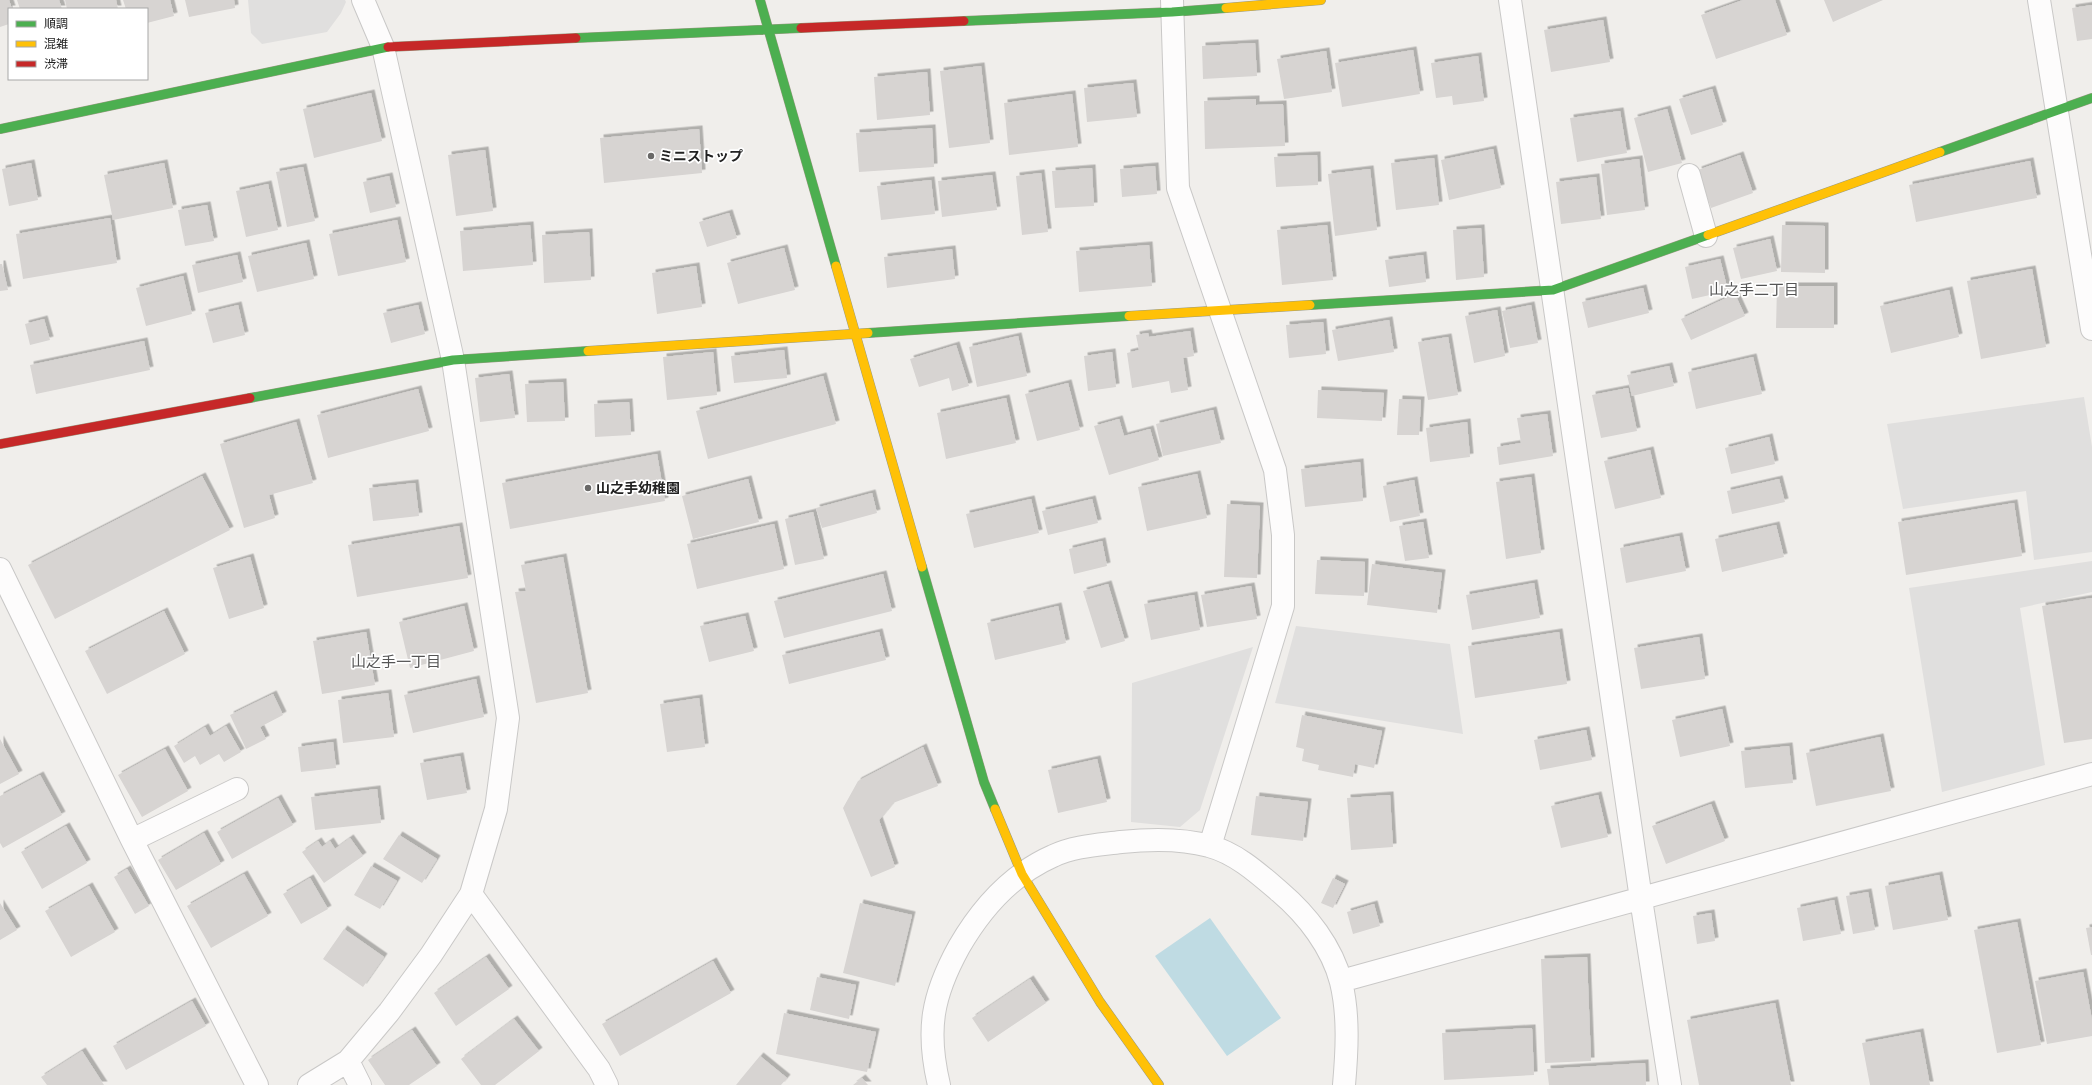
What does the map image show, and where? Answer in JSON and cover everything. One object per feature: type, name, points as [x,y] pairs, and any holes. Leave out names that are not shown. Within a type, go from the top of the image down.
[{"type":"street","points":[[309,1085],[348,1061],[389,1012],[431,955],[471,894],[496,809],[508,718],[453,360],[383,47],[363,0]]},
{"type":"street","points":[[760,0],[984,782],[1022,874],[1100,1002],[1159,1085]]},
{"type":"street","points":[[0,129],[383,47],[769,30],[1172,6],[1321,0]]},
{"type":"street","points":[[1510,0],[1641,899],[1670,1085]]},
{"type":"street","points":[[2038,0],[2055,112],[2092,329]]},
{"type":"street","points":[[1172,6],[1178,188],[1275,470],[1283,535],[1283,606],[1210,846]]},
{"type":"street","points":[[0,444],[453,360],[856,333],[1553,290],[2092,98]]},
{"type":"street","points":[[1689,175],[1706,236]]},
{"type":"street","points":[[0,570],[132,840],[257,1085]]},
{"type":"street","points":[[1341,982],[2092,774]]},
{"type":"street","points":[[132,840],[237,789]]},
{"type":"street","points":[[939,1085],[932,1057],[932,1023],[939,991],[954,957],[969,929],[992,900],[1022,874],[1053,856],[1083,846],[1144,840],[1180,841],[1210,846],[1234,857],[1259,874],[1294,904],[1323,942],[1341,982],[1344,999],[1347,1047],[1344,1085]]},
{"type":"street","points":[[471,894],[599,1070],[607,1085]]},
{"type":"street","points":[[348,1061],[360,1085]]},
{"type":"shaded area","points":[[248,0],[345,0],[346,2],[341,13],[327,32],[262,44],[251,33]]},
{"type":"shaded area","points":[[2084,397],[2092,447],[2092,552],[2034,560],[2026,491],[1903,509],[1887,424]]},
{"type":"shaded area","points":[[2092,561],[2092,592],[2020,608],[2045,765],[1942,792],[1909,588]]},
{"type":"shaded area","points":[[1296,626],[1450,644],[1463,734],[1275,703]]},
{"type":"shaded area","points":[[1253,647],[1200,810],[1180,827],[1131,822],[1132,683]]},
{"type":"water","points":[[1210,918],[1281,1018],[1227,1056],[1155,956]]},
{"type":"building","points":[[0,0],[9,0],[12,8],[8,8],[8,24],[0,27]]},
{"type":"building","points":[[17,0],[59,0],[62,8],[20,8]]},
{"type":"building","points":[[65,0],[116,0],[118,8],[67,8]]},
{"type":"building","points":[[123,0],[170,0],[174,16],[148,23],[148,8],[126,8]]},
{"type":"building","points":[[185,0],[234,0],[235,8],[189,17]]},
{"type":"building","points":[[1743,0],[1775,0],[1787,35],[1716,59],[1701,15]]},
{"type":"building","points":[[1824,0],[1883,0],[1833,22]]},
{"type":"building","points":[[2092,5],[2092,39],[2077,41],[2072,8]]},
{"type":"building","points":[[1603,20],[1610,62],[1551,72],[1544,30]]},
{"type":"building","points":[[1255,43],[1257,76],[1203,79],[1202,46]]},
{"type":"building","points":[[1413,50],[1420,94],[1342,107],[1335,63]]},
{"type":"building","points":[[1326,51],[1332,92],[1284,99],[1277,59]]},
{"type":"building","points":[[1478,56],[1484,101],[1453,105],[1452,96],[1436,98],[1431,63]]},
{"type":"building","points":[[981,66],[990,143],[949,148],[940,71]]},
{"type":"building","points":[[927,72],[930,115],[877,120],[874,77]]},
{"type":"building","points":[[1133,83],[1137,117],[1087,122],[1084,88]]},
{"type":"building","points":[[1712,89],[1723,125],[1691,135],[1679,99]]},
{"type":"building","points":[[371,93],[382,141],[314,158],[303,109]]},
{"type":"building","points":[[1072,94],[1078,147],[1009,155],[1004,103]]},
{"type":"building","points":[[1256,99],[1256,105],[1283,104],[1285,146],[1205,149],[1204,101]]},
{"type":"building","points":[[1667,109],[1682,163],[1648,172],[1634,118]]},
{"type":"building","points":[[1620,111],[1627,153],[1577,162],[1570,118]]},
{"type":"building","points":[[932,128],[934,167],[859,172],[856,133]]},
{"type":"building","name":"ミニストップ","points":[[699,129],[702,173],[604,183],[600,138]]},
{"type":"building","points":[[1493,149],[1501,188],[1449,200],[1441,160]]},
{"type":"building","points":[[485,150],[493,211],[456,216],[448,155]]},
{"type":"building","points":[[1317,155],[1318,185],[1276,187],[1274,157]]},
{"type":"building","points":[[1740,155],[1753,193],[1711,208],[1698,170]]},
{"type":"building","points":[[1434,158],[1439,205],[1396,210],[1391,163]]},
{"type":"building","points":[[1639,159],[1645,210],[1607,215],[1601,164]]},
{"type":"building","points":[[2030,161],[2037,198],[1916,222],[1909,185]]},
{"type":"building","points":[[31,163],[38,200],[9,206],[2,169]]},
{"type":"building","points":[[164,163],[173,208],[113,220],[104,175]]},
{"type":"building","points":[[1155,166],[1157,194],[1122,197],[1120,169]]},
{"type":"building","points":[[303,167],[315,221],[287,227],[276,172]]},
{"type":"building","points":[[1092,168],[1094,206],[1055,208],[1052,171]]},
{"type":"building","points":[[1370,169],[1377,230],[1335,236],[1328,174]]},
{"type":"building","points":[[1041,173],[1048,232],[1022,235],[1016,176]]},
{"type":"building","points":[[992,175],[997,210],[942,217],[938,181]]},
{"type":"building","points":[[389,176],[396,207],[370,213],[363,182]]},
{"type":"building","points":[[1596,177],[1601,219],[1561,224],[1556,182]]},
{"type":"building","points":[[931,180],[935,214],[881,220],[877,186]]},
{"type":"building","points":[[268,184],[278,230],[246,237],[236,191]]},
{"type":"building","points":[[207,205],[214,241],[185,246],[178,210]]},
{"type":"building","points":[[729,213],[737,238],[707,247],[699,222]]},
{"type":"building","points":[[110,218],[117,263],[23,279],[16,234]]},
{"type":"building","points":[[397,220],[406,262],[338,276],[329,234]]},
{"type":"building","points":[[530,225],[533,265],[463,271],[460,231]]},
{"type":"building","points":[[1327,225],[1333,280],[1282,285],[1277,230]]},
{"type":"building","points":[[1782,225],[1825,226],[1825,273],[1781,272]]},
{"type":"building","points":[[1481,228],[1484,277],[1456,280],[1453,230]]},
{"type":"building","points":[[589,232],[591,280],[544,283],[542,235]]},
{"type":"building","points":[[1770,239],[1777,271],[1741,279],[1733,248]]},
{"type":"building","points":[[306,243],[314,279],[257,292],[248,256]]},
{"type":"building","points":[[1149,245],[1152,286],[1079,292],[1076,251]]},
{"type":"building","points":[[784,248],[795,290],[738,304],[727,263]]},
{"type":"building","points":[[952,249],[955,279],[887,288],[884,257]]},
{"type":"building","points":[[237,255],[243,282],[198,293],[192,265]]},
{"type":"building","points":[[1423,255],[1426,282],[1389,287],[1385,260]]},
{"type":"building","points":[[1720,259],[1728,291],[1692,299],[1685,267]]},
{"type":"building","points":[[0,264],[2,264],[8,290],[0,291]]},
{"type":"building","points":[[696,266],[702,307],[657,314],[652,273]]},
{"type":"building","points":[[2032,269],[2046,347],[1981,359],[1967,281]]},
{"type":"building","points":[[183,276],[192,314],[146,326],[136,288]]},
{"type":"building","points":[[1777,286],[1834,286],[1834,328],[1776,328]]},
{"type":"building","points":[[1643,288],[1649,313],[1588,328],[1582,302]]},
{"type":"building","points":[[1949,290],[1959,337],[1891,353],[1880,306]]},
{"type":"building","points":[[1735,294],[1745,316],[1691,340],[1681,319]]},
{"type":"building","points":[[238,305],[245,335],[213,343],[205,313]]},
{"type":"building","points":[[418,305],[425,334],[391,343],[383,313]]},
{"type":"building","points":[[1531,305],[1538,343],[1510,348],[1502,311]]},
{"type":"building","points":[[1497,310],[1505,356],[1474,363],[1465,316]]},
{"type":"building","points":[[44,319],[50,340],[30,345],[25,324]]},
{"type":"building","points":[[1389,320],[1394,352],[1338,361],[1332,330]]},
{"type":"building","points":[[1323,322],[1326,354],[1289,358],[1286,325]]},
{"type":"building","points":[[1190,331],[1194,356],[1183,358],[1188,390],[1171,393],[1169,381],[1132,388],[1127,353],[1139,350],[1136,335],[1148,333],[1149,337]]},
{"type":"building","points":[[1018,336],[1027,376],[977,387],[969,347]]},
{"type":"building","points":[[1448,337],[1458,395],[1428,400],[1418,342]]},
{"type":"building","points":[[144,341],[150,370],[36,394],[30,365]]},
{"type":"building","points":[[956,345],[969,386],[952,391],[949,378],[919,387],[910,359]]},
{"type":"building","points":[[784,350],[787,378],[734,383],[731,356]]},
{"type":"building","points":[[713,352],[717,395],[667,400],[663,357]]},
{"type":"building","points":[[1112,352],[1116,387],[1088,391],[1084,356]]},
{"type":"building","points":[[1753,357],[1762,394],[1696,409],[1688,372]]},
{"type":"building","points":[[1669,366],[1674,386],[1632,396],[1627,375]]},
{"type":"building","points":[[509,374],[515,418],[480,422],[475,378]]},
{"type":"building","points":[[823,376],[836,424],[708,459],[696,411]]},
{"type":"building","points":[[563,382],[565,421],[527,422],[525,384]]},
{"type":"building","points":[[1068,383],[1080,430],[1037,441],[1025,394]]},
{"type":"building","points":[[1628,388],[1637,431],[1601,438],[1592,395]]},
{"type":"building","points":[[418,389],[429,431],[328,458],[317,415]]},
{"type":"building","points":[[1318,390],[1384,393],[1382,421],[1317,418]]},
{"type":"building","points":[[1006,398],[1016,443],[946,459],[937,413]]},
{"type":"building","points":[[1399,399],[1421,400],[1419,435],[1397,435]]},
{"type":"building","points":[[629,402],[631,435],[595,437],[594,404]]},
{"type":"building","points":[[1213,410],[1221,443],[1163,456],[1156,424]]},
{"type":"building","points":[[1547,414],[1553,456],[1499,465],[1497,447],[1521,443],[1517,418]]},
{"type":"building","points":[[1119,419],[1124,436],[1150,429],[1159,460],[1109,475],[1094,426]]},
{"type":"building","points":[[296,422],[313,483],[269,495],[275,518],[244,528],[220,444]]},
{"type":"building","points":[[1467,422],[1470,457],[1430,462],[1426,428]]},
{"type":"building","points":[[1769,437],[1775,464],[1731,474],[1725,448]]},
{"type":"building","points":[[1650,450],[1661,498],[1615,509],[1604,461]]},
{"type":"building","points":[[657,454],[665,501],[510,529],[502,483]]},
{"type":"building","points":[[1360,462],[1363,501],[1305,507],[1301,469]]},
{"type":"building","points":[[1197,474],[1207,518],[1147,531],[1138,487]]},
{"type":"building","points":[[202,476],[230,530],[55,619],[28,565]]},
{"type":"building","points":[[1531,477],[1541,553],[1506,559],[1496,482]]},
{"type":"building","points":[[748,479],[759,522],[693,539],[682,496]]},
{"type":"building","points":[[1779,479],[1785,502],[1732,514],[1727,491]]},
{"type":"building","points":[[1414,480],[1420,516],[1390,522],[1383,486]]},
{"type":"building","points":[[415,483],[419,516],[373,521],[369,488]]},
{"type":"building","points":[[872,493],[877,513],[822,528],[816,508]]},
{"type":"building","points":[[1031,499],[1039,533],[974,548],[966,514]]},
{"type":"building","points":[[1092,499],[1098,523],[1048,535],[1042,511]]},
{"type":"building","points":[[2014,503],[2022,556],[1906,575],[1898,522]]},
{"type":"building","points":[[1227,504],[1260,506],[1257,578],[1224,577]]},
{"type":"building","points":[[813,512],[824,559],[795,565],[785,519]]},
{"type":"building","points":[[1423,522],[1429,558],[1405,561],[1399,526]]},
{"type":"building","points":[[774,524],[784,569],[697,589],[687,544]]},
{"type":"building","points":[[1776,525],[1784,557],[1722,572],[1715,539]]},
{"type":"building","points":[[459,526],[468,578],[357,597],[348,545]]},
{"type":"building","points":[[1679,536],[1686,571],[1626,583],[1620,548]]},
{"type":"building","points":[[1102,541],[1107,566],[1074,574],[1069,549]]},
{"type":"building","points":[[250,557],[264,608],[229,619],[213,568]]},
{"type":"building","points":[[563,557],[588,693],[536,703],[515,592],[526,591],[521,565]]},
{"type":"building","points":[[1317,560],[1365,562],[1364,596],[1315,594]]},
{"type":"building","points":[[1372,564],[1442,573],[1437,613],[1367,605]]},
{"type":"building","points":[[883,574],[892,611],[784,638],[774,601]]},
{"type":"building","points":[[1534,583],[1540,618],[1472,630],[1466,595]]},
{"type":"building","points":[[1108,584],[1125,641],[1101,648],[1083,591]]},
{"type":"building","points":[[1251,586],[1257,619],[1207,627],[1201,595]]},
{"type":"building","points":[[1194,595],[1200,630],[1151,640],[1144,604]]},
{"type":"building","points":[[2092,598],[2092,739],[2064,743],[2042,606]]},
{"type":"building","points":[[464,606],[474,651],[410,668],[399,622]]},
{"type":"building","points":[[1058,606],[1066,643],[995,660],[987,623]]},
{"type":"building","points":[[164,611],[185,654],[107,694],[85,651]]},
{"type":"building","points":[[745,616],[754,651],[709,662],[700,626]]},
{"type":"building","points":[[366,632],[375,685],[322,694],[313,641]]},
{"type":"building","points":[[879,632],[886,660],[789,684],[782,655]]},
{"type":"building","points":[[1559,632],[1567,684],[1475,698],[1468,646]]},
{"type":"building","points":[[1699,637],[1705,679],[1641,689],[1634,648]]},
{"type":"building","points":[[476,679],[484,717],[413,733],[404,695]]},
{"type":"building","points":[[388,693],[394,737],[343,743],[338,700]]},
{"type":"building","points":[[273,694],[283,715],[260,727],[266,739],[246,749],[230,715]]},
{"type":"building","points":[[699,698],[705,747],[667,752],[660,704]]},
{"type":"building","points":[[1722,709],[1730,746],[1680,757],[1672,720]]},
{"type":"building","points":[[1302,715],[1382,731],[1374,768],[1355,764],[1353,777],[1318,770],[1319,765],[1302,761],[1304,749],[1296,747]]},
{"type":"building","points":[[226,726],[241,752],[224,762],[219,754],[200,765],[195,756],[184,763],[174,746],[205,727],[210,736]]},
{"type":"building","points":[[1586,730],[1592,760],[1540,770],[1534,740]]},
{"type":"building","points":[[1880,737],[1891,791],[1816,806],[1806,753]]},
{"type":"building","points":[[0,739],[19,774],[0,784]]},
{"type":"building","points":[[333,742],[336,768],[301,772],[298,747]]},
{"type":"building","points":[[1789,746],[1793,783],[1745,788],[1741,751]]},
{"type":"building","points":[[923,747],[938,786],[893,803],[879,820],[895,867],[871,877],[843,808],[858,781]]},
{"type":"building","points":[[165,749],[188,791],[142,817],[118,775]]},
{"type":"building","points":[[460,756],[467,793],[427,800],[420,763]]},
{"type":"building","points":[[1097,759],[1107,802],[1058,813],[1048,770]]},
{"type":"building","points":[[40,775],[62,815],[3,848],[0,843],[0,796]]},
{"type":"building","points":[[377,789],[381,823],[315,830],[311,797]]},
{"type":"building","points":[[1390,795],[1393,847],[1351,850],[1347,798]]},
{"type":"building","points":[[1598,795],[1608,837],[1561,848],[1551,806]]},
{"type":"building","points":[[1256,796],[1308,802],[1303,841],[1251,835]]},
{"type":"building","points":[[278,798],[293,825],[232,859],[217,832]]},
{"type":"building","points":[[1711,804],[1725,841],[1666,864],[1652,826]]},
{"type":"building","points":[[66,826],[87,863],[42,889],[21,852]]},
{"type":"building","points":[[204,833],[221,864],[176,890],[158,860]]},
{"type":"building","points":[[399,835],[437,859],[422,883],[383,859]]},
{"type":"building","points":[[350,838],[363,856],[324,883],[302,852],[318,841],[322,847],[330,841],[335,849]]},
{"type":"building","points":[[371,866],[397,881],[380,909],[354,895]]},
{"type":"building","points":[[127,869],[149,906],[135,914],[114,877]]},
{"type":"building","points":[[244,874],[268,916],[211,948],[187,906]]},
{"type":"building","points":[[1939,875],[1948,920],[1893,930],[1885,886]]},
{"type":"building","points":[[310,878],[328,909],[301,924],[283,894]]},
{"type":"building","points":[[1333,878],[1345,884],[1333,908],[1321,903]]},
{"type":"building","points":[[89,886],[115,932],[71,957],[45,911]]},
{"type":"building","points":[[1868,892],[1875,930],[1853,934],[1846,896]]},
{"type":"building","points":[[1834,900],[1841,934],[1803,941],[1797,908]]},
{"type":"building","points":[[0,903],[17,930],[0,940]]},
{"type":"building","points":[[860,903],[912,915],[895,986],[843,973]]},
{"type":"building","points":[[1374,904],[1380,926],[1353,934],[1347,912]]},
{"type":"building","points":[[1711,913],[1715,941],[1697,944],[1693,916]]},
{"type":"building","points":[[2017,922],[2041,1045],[1997,1053],[1974,930]]},
{"type":"building","points":[[2092,927],[2092,955],[2091,955],[2086,928]]},
{"type":"building","points":[[344,929],[384,957],[363,987],[323,959]]},
{"type":"building","points":[[486,957],[509,989],[456,1026],[434,993]]},
{"type":"building","points":[[1587,957],[1591,1061],[1545,1063],[1541,959]]},
{"type":"building","points":[[713,961],[731,993],[620,1056],[602,1024]]},
{"type":"building","points":[[2083,972],[2092,1020],[2092,1036],[2047,1044],[2035,981]]},
{"type":"building","points":[[817,977],[856,985],[849,1019],[810,1010]]},
{"type":"building","points":[[1030,979],[1046,1003],[988,1042],[972,1018]]},
{"type":"building","points":[[192,1001],[206,1026],[126,1070],[113,1046]]},
{"type":"building","points":[[1775,1003],[1791,1085],[1699,1085],[1687,1020]]},
{"type":"building","points":[[784,1013],[876,1032],[867,1072],[776,1054]]},
{"type":"building","points":[[514,1019],[539,1051],[495,1085],[481,1085],[461,1059]]},
{"type":"building","points":[[1532,1028],[1534,1075],[1444,1080],[1442,1033]]},
{"type":"building","points":[[412,1030],[437,1066],[409,1085],[385,1085],[368,1060]]},
{"type":"building","points":[[1920,1032],[1930,1085],[1870,1085],[1862,1043]]},
{"type":"building","points":[[82,1051],[104,1085],[47,1085],[41,1077]]},
{"type":"building","points":[[760,1056],[787,1078],[781,1085],[736,1085]]},
{"type":"building","points":[[1645,1063],[1646,1085],[1549,1085],[1547,1069]]},
{"type":"building","points":[[862,1078],[868,1085],[853,1085]]},
{"type":"traffic: fast","points":[[760,0],[836,266]]},
{"type":"traffic: fast","points":[[964,21],[1172,12],[1226,8]]},
{"type":"traffic: fast","points":[[576,38],[801,28]]},
{"type":"traffic: fast","points":[[0,129],[388,47]]},
{"type":"traffic: fast","points":[[1940,152],[2092,98]]},
{"type":"traffic: fast","points":[[1310,305],[1553,290],[1708,235]]},
{"type":"traffic: fast","points":[[868,333],[1129,316]]},
{"type":"traffic: fast","points":[[250,398],[453,360],[588,351]]},
{"type":"traffic: fast","points":[[922,567],[984,782],[995,809]]},
{"type":"traffic: slow","points":[[1226,8],[1321,0]]},
{"type":"traffic: slow","points":[[1708,235],[1940,152]]},
{"type":"traffic: slow","points":[[836,266],[922,567]]},
{"type":"traffic: slow","points":[[1129,316],[1310,305]]},
{"type":"traffic: slow","points":[[588,351],[868,333]]},
{"type":"traffic: slow","points":[[995,809],[1022,874],[1100,1002],[1159,1085]]},
{"type":"traffic: jam","points":[[801,28],[964,21]]},
{"type":"traffic: jam","points":[[388,47],[576,38]]},
{"type":"traffic: jam","points":[[0,444],[250,398]]},
{"type":"place","name":"ミニストップ","points":[[651,156]]},
{"type":"place","name":"山之手幼稚園","points":[[588,488]]},
{"type":"district","name":"山之手二丁目","points":[[1754,290]]},
{"type":"district","name":"山之手一丁目","points":[[396,662]]}]
